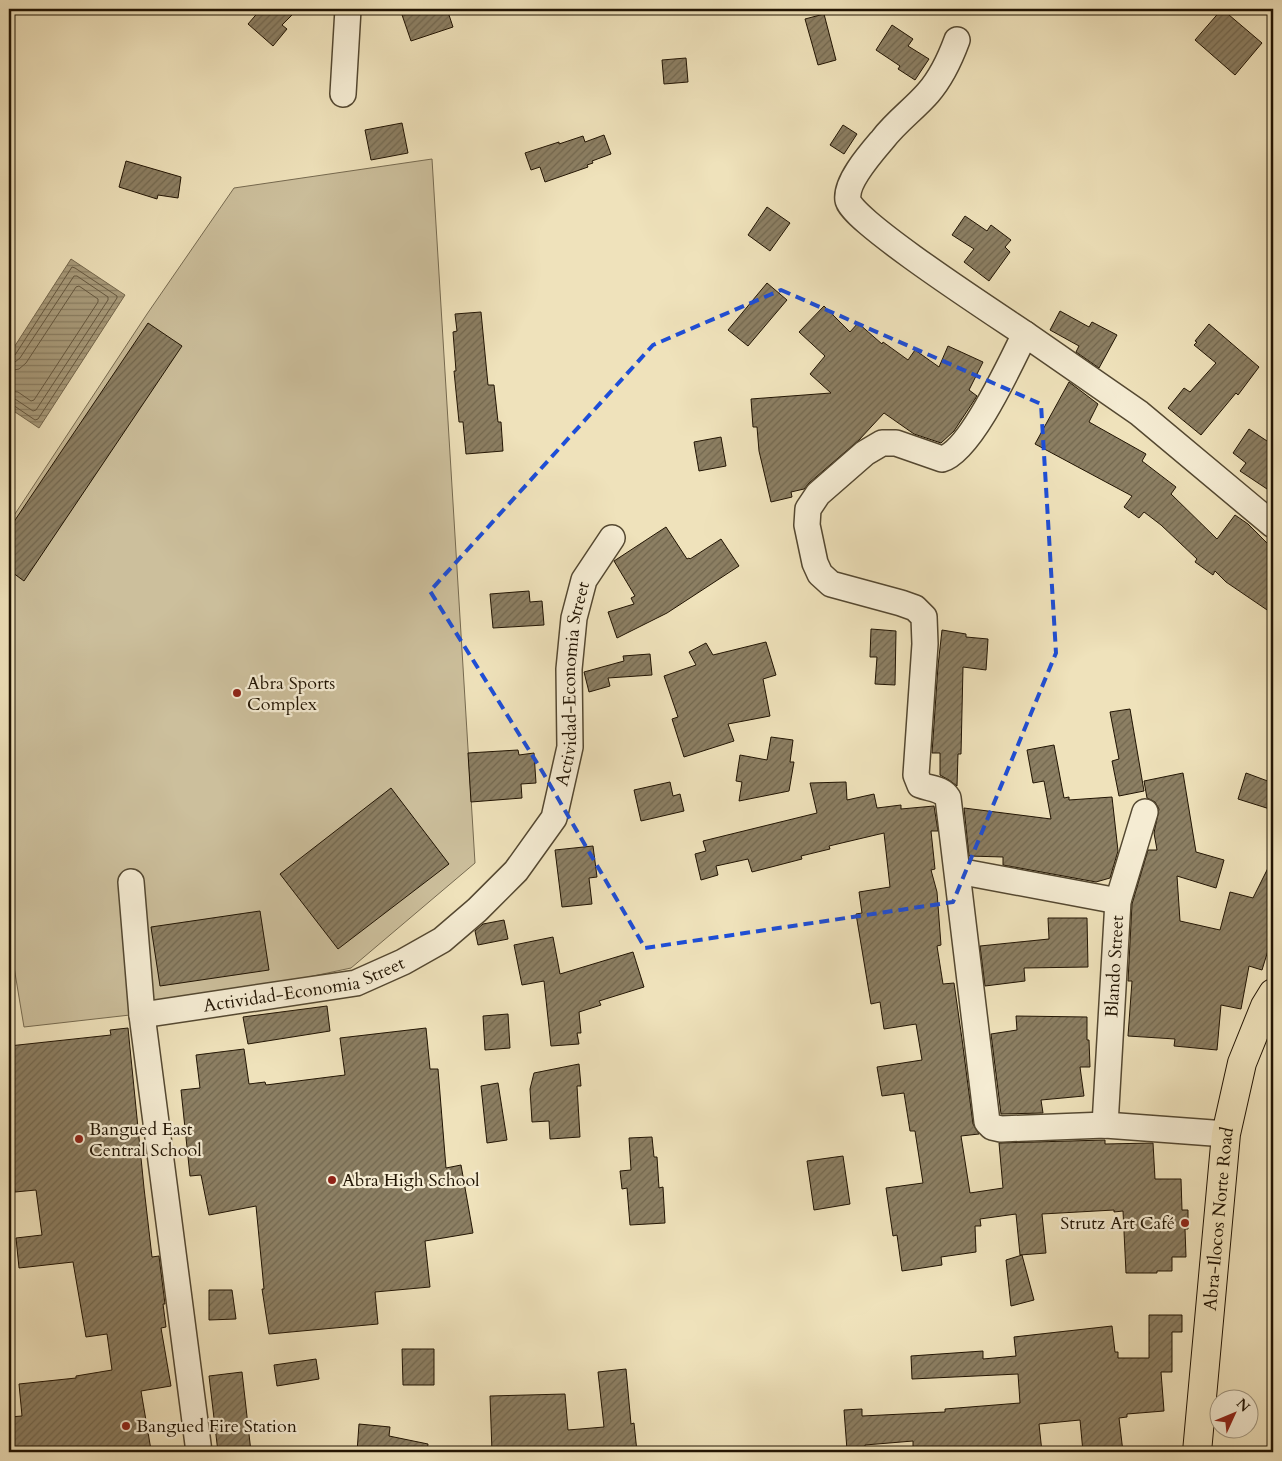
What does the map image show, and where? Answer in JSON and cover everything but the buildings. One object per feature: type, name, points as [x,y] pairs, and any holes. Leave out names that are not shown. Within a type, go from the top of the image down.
[{"type":"main road","name":"Abra-Ilocos Norte Road","points":[[1197,1452],[1226,1134],[1242,1063],[1273,993]]},
{"type":"street","points":[[343,94],[348,9]]},
{"type":"street","points":[[957,40],[947,67],[928,93],[891,129],[857,172],[849,191],[848,201],[852,210],[921,263],[1139,414],[1273,525]]},
{"type":"street","points":[[1025,334],[990,402],[969,435],[949,457],[942,459],[896,443],[882,443],[865,453],[818,494],[808,509],[807,525],[815,563],[820,574],[831,584],[901,602],[915,608],[924,617],[925,644],[916,775],[920,785],[940,790],[948,798],[987,1122],[992,1127],[1001,1129],[1105,1125],[1226,1134]]},
{"type":"street","name":"Actividad-Economia Street","points":[[142,1016],[356,983],[403,962],[442,940],[477,910],[516,871],[554,818],[570,747],[569,669],[574,618],[584,580],[612,538]]},
{"type":"street","name":"Blando Street","points":[[1105,1125],[1118,902],[1145,812]]},
{"type":"street","points":[[958,871],[1118,902]]},
{"type":"street","points":[[131,882],[142,1016],[199,1452]]},
{"type":"highlighted area","points":[[781,290],[1041,404],[1056,653],[953,902],[645,948],[542,771],[430,591],[653,345]]},
{"type":"shaded area","name":"Abra Sports Complex","points":[[432,159],[475,863],[351,968],[130,1015],[24,1027],[9,937],[9,523],[147,314],[234,188]]},
{"type":"water","points":[[71,259],[125,295],[39,428],[9,408],[9,355]]},
{"type":"place","name":"Abra Sports Complex","points":[[237,693]]},
{"type":"place","name":"Bangued East Central School","points":[[79,1139]]},
{"type":"place","name":"Abra High School","points":[[332,1180]]},
{"type":"place","name":"Strutz Art Café","points":[[1185,1223]]},
{"type":"place","name":"Bangued Fire Station","points":[[126,1426]]}]
